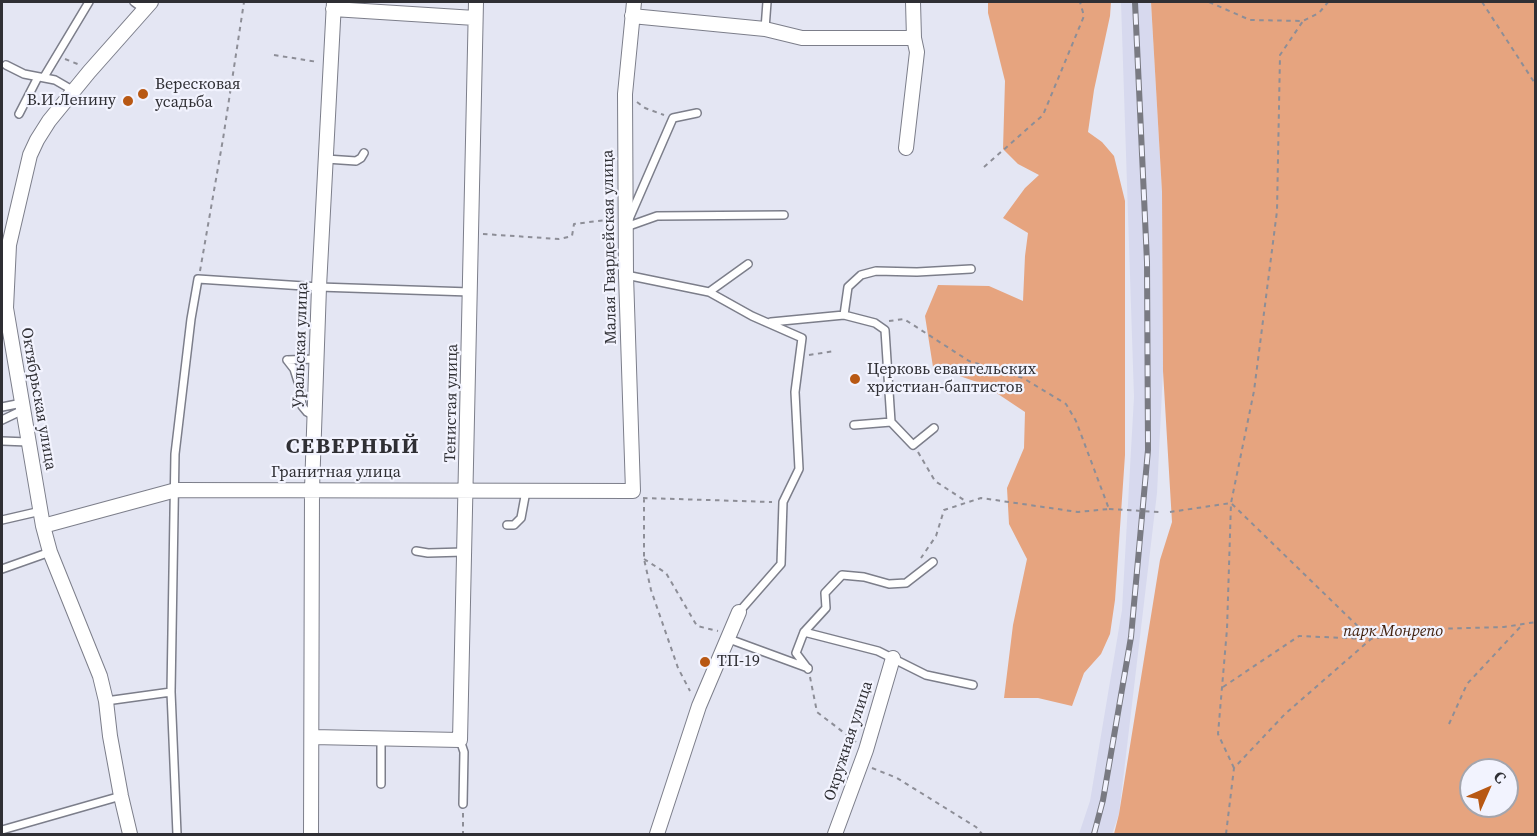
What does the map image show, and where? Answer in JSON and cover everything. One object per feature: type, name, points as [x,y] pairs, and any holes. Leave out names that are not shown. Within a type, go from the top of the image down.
[{"type":"street","name":"Тенистая улица","points":[[460,740],[476,2]]},
{"type":"street","points":[[906,148],[917,52],[914,38],[914,2]]},
{"type":"street","name":"Октябрьская улица","points":[[130,834],[100,676],[50,552],[43,526],[22,406],[5,328],[5,262],[30,155],[49,121],[144,4]]},
{"type":"street","points":[[334,5],[475,18]]},
{"type":"street","name":"Уральская улица","points":[[310,834],[314,416],[334,5]]},
{"type":"street","points":[[633,9],[765,28],[802,38],[914,38]]},
{"type":"street","name":"Малая Гвардейская улица","points":[[633,9],[625,94],[626,275],[638,495]]},
{"type":"street","name":"Гранитная улица","points":[[43,526],[176,490],[467,490],[638,495]]},
{"type":"street","points":[[657,834],[699,706],[739,612]]},
{"type":"street","name":"Окружная улица","points":[[836,834],[866,750],[893,658]]},
{"type":"street","points":[[312,737],[460,740]]},
{"type":"lane","points":[[19,114],[89,2]]},
{"type":"lane","points":[[765,28],[767,2]]},
{"type":"lane","points":[[6,65],[24,74],[55,80],[74,91]]},
{"type":"lane","points":[[626,222],[673,118],[697,113]]},
{"type":"lane","points":[[326,159],[356,161],[364,153]]},
{"type":"lane","points":[[626,222],[657,216],[784,215]]},
{"type":"lane","points":[[709,292],[748,264]]},
{"type":"lane","points":[[844,315],[848,287],[861,275],[876,271],[917,272],[971,269]]},
{"type":"lane","points":[[626,275],[709,292],[802,338],[795,392],[799,469],[783,502],[782,564],[739,612]]},
{"type":"lane","points":[[177,834],[171,692],[175,454],[198,279],[319,287],[470,292]]},
{"type":"lane","points":[[768,322],[844,315],[875,323],[885,330],[891,422],[913,445],[934,429]]},
{"type":"lane","points":[[314,416],[302,406],[300,388],[294,369],[287,360],[316,359]]},
{"type":"lane","points":[[2,407],[22,406]]},
{"type":"lane","points":[[2,420],[22,406]]},
{"type":"lane","points":[[854,425],[891,422]]},
{"type":"lane","points":[[2,441],[28,442]]},
{"type":"lane","points":[[507,525],[514,525],[521,518],[526,491]]},
{"type":"lane","points":[[2,520],[41,512]]},
{"type":"lane","points":[[416,551],[428,554],[465,551]]},
{"type":"lane","points":[[2,569],[50,552]]},
{"type":"lane","points":[[808,669],[796,653],[804,632],[826,608],[825,593],[842,574],[890,584],[906,583],[933,562]]},
{"type":"lane","points":[[804,632],[878,651],[926,675],[973,685]]},
{"type":"lane","points":[[729,637],[808,669]]},
{"type":"lane","points":[[106,701],[171,692]]},
{"type":"lane","points":[[381,738],[381,784]]},
{"type":"lane","name":"Тенистая улица","points":[[460,740],[464,752],[463,804]]},
{"type":"lane","points":[[2,830],[121,796]]},
{"type":"path","points":[[198,279],[244,2]]},
{"type":"path","points":[[984,167],[1043,115],[1084,16],[1080,2]]},
{"type":"path","points":[[1209,2],[1250,20],[1303,21],[1319,13],[1328,2]]},
{"type":"path","points":[[1482,2],[1536,85]]},
{"type":"path","points":[[1226,834],[1234,768],[1218,734],[1227,629],[1232,503],[1254,391],[1277,211],[1280,55],[1303,21]]},
{"type":"path","points":[[274,55],[331,63]]},
{"type":"path","points":[[57,56],[84,67]]},
{"type":"path","points":[[625,94],[645,108],[673,118]]},
{"type":"path","points":[[471,233],[559,239],[572,236],[574,224],[626,222]]},
{"type":"path","points":[[875,323],[904,319],[969,361],[1023,378],[1066,404],[1076,421],[1109,509]]},
{"type":"path","points":[[800,356],[836,351]]},
{"type":"path","points":[[913,445],[935,481],[967,502]]},
{"type":"path","points":[[699,706],[678,668],[651,590],[644,559],[638,495],[783,502]]},
{"type":"path","points":[[918,563],[936,536],[944,510],[981,498],[1078,512],[1109,509],[1159,512]]},
{"type":"path","points":[[1170,512],[1232,503]]},
{"type":"path","points":[[1232,503],[1371,639]]},
{"type":"path","points":[[644,559],[666,573],[697,626],[729,637]]},
{"type":"path","points":[[1223,687],[1299,636],[1371,639],[1431,629],[1504,627],[1536,622]]},
{"type":"path","points":[[1449,724],[1467,684],[1523,624]]},
{"type":"path","points":[[1234,768],[1285,714],[1371,639]]},
{"type":"path","points":[[808,669],[817,712],[866,750]]},
{"type":"path","points":[[860,764],[897,778],[976,827],[982,834]]},
{"type":"path","points":[[463,804],[463,834]]},
{"type":"shaded area","points":[[1121,2],[1151,2],[1162,192],[1163,371],[1157,493],[1119,814],[1112,834],[1079,834],[1090,801],[1122,610],[1134,397]]},
{"type":"green space","points":[[988,2],[1111,2],[1088,132],[1102,142],[1114,156],[1125,201],[1125,455],[1115,600],[1110,634],[1101,654],[1084,673],[1072,706],[1038,698],[1004,698],[1013,625],[1027,559],[1009,524],[1007,488],[1024,448],[1025,412],[983,384],[933,367],[925,316],[938,285],[989,286],[1023,301],[1028,233],[1003,218],[1025,188],[1039,175],[1018,164],[1003,149],[1005,81],[988,13]]},
{"type":"green space","name":"парк Монрепо","points":[[1151,2],[1535,2],[1535,834],[1114,834],[1160,560],[1172,522],[1163,371],[1162,192]]},
{"type":"railway","points":[[1094,834],[1103,800],[1131,637],[1148,450],[1147,262],[1135,2]]},
{"type":"place","name":"Вересковая усадьба","points":[[143,94]]},
{"type":"place","name":"В.И.Ленину","points":[[128,101]]},
{"type":"place","name":"Церковь евангельских христиан-баптистов","points":[[855,379]]},
{"type":"place","name":"ТП-19","points":[[705,662]]},
{"type":"district","name":"СЕВЕРНЫЙ","points":[[353,447]]}]
